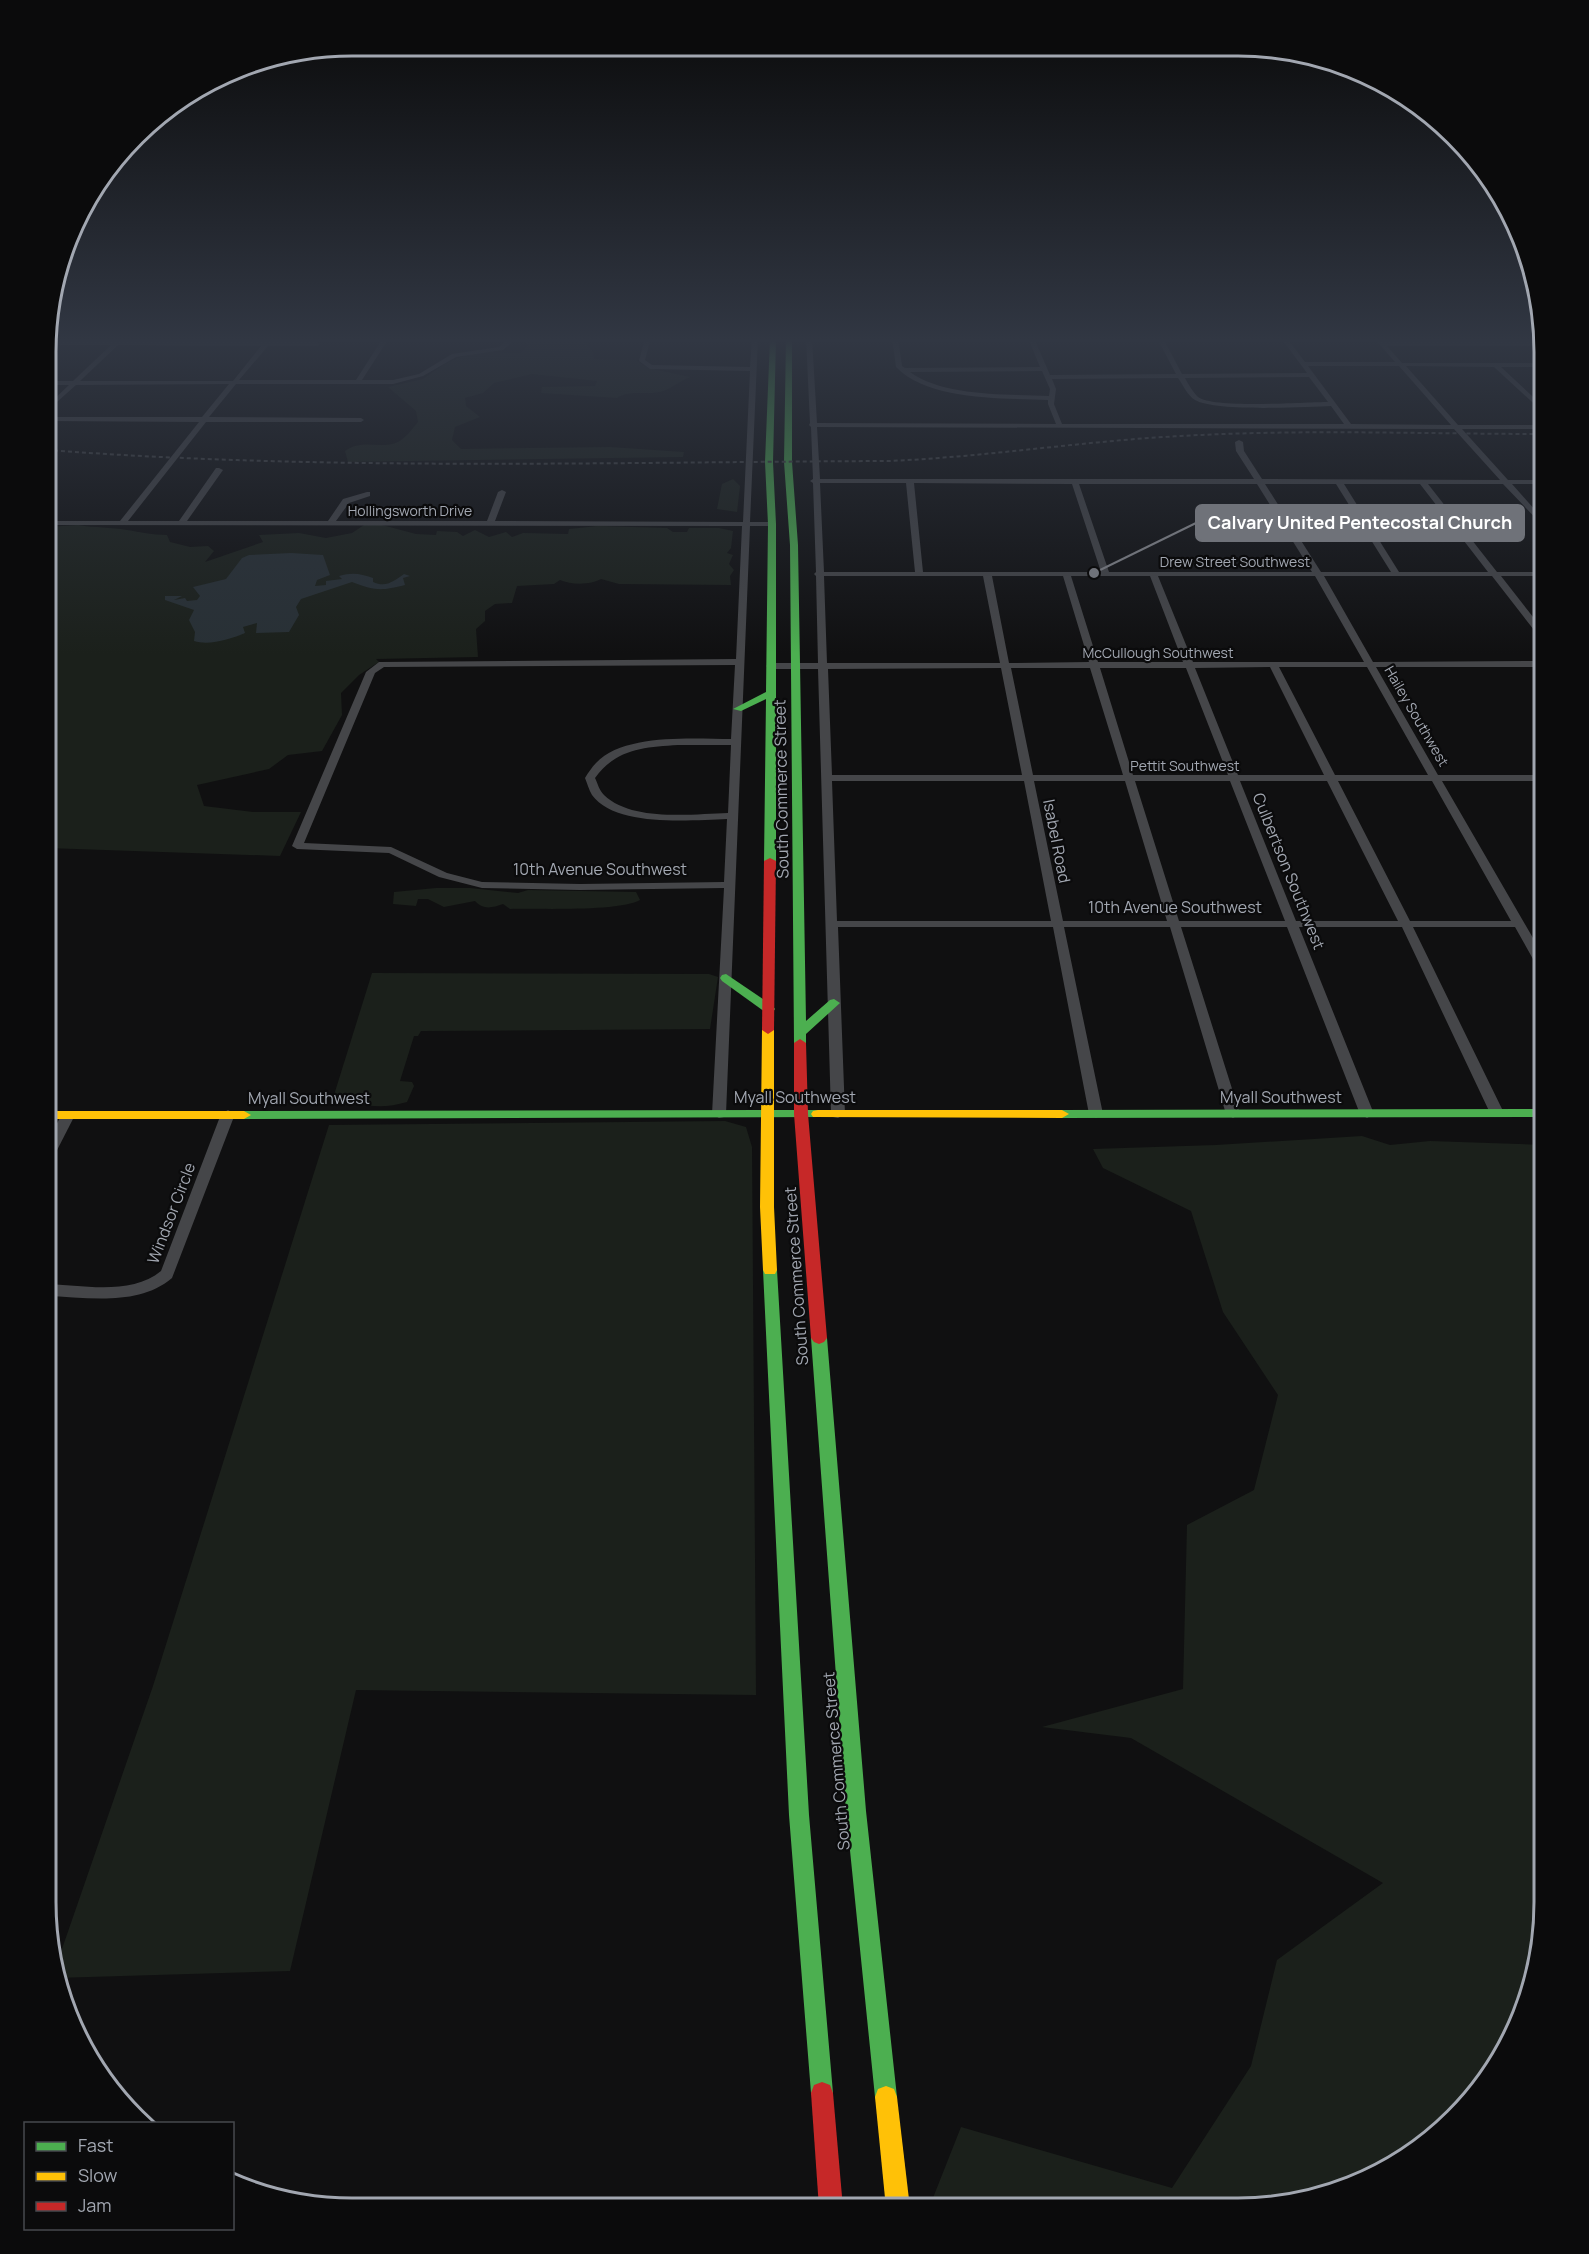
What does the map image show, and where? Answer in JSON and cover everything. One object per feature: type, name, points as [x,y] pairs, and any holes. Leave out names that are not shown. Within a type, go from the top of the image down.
[{"type":"main road","name":"South Commerce Street","points":[[770,443],[772,693],[767,1208],[800,1815],[830,2198]]},
{"type":"main road","name":"South Commerce Street","points":[[788,443],[794,545],[801,1114],[856,1811],[897,2198]]},
{"type":"main road","points":[[772,524],[779,525],[785,539],[794,545]]},
{"type":"main road","points":[[738,709],[772,693]]},
{"type":"main road","points":[[726,978],[769,1009]]},
{"type":"main road","points":[[801,1032],[834,1003]]},
{"type":"main road","name":"Myall Southwest","points":[[56,1115],[1534,1113]]},
{"type":"street","points":[[122,523],[169,459],[184,443]]},
{"type":"street","points":[[719,1114],[750,443]]},
{"type":"street","points":[[813,443],[838,1114]]},
{"type":"street","name":"Hailey Southwest","points":[[1239,443],[1240,451],[1318,574],[1534,951]]},
{"type":"street","points":[[1470,443],[1534,514]]},
{"type":"street","points":[[181,524],[219,470]]},
{"type":"street","points":[[814,482],[1534,482]]},
{"type":"street","points":[[910,482],[919,574]]},
{"type":"street","points":[[1075,482],[1106,574]]},
{"type":"street","points":[[1339,482],[1397,574]]},
{"type":"street","points":[[1422,482],[1534,624]]},
{"type":"street","points":[[490,523],[502,492]]},
{"type":"street","points":[[331,523],[346,501],[367,494]]},
{"type":"street","name":"Hollingsworth Drive","points":[[56,523],[772,524]]},
{"type":"street","name":"Drew Street Southwest","points":[[818,574],[1534,574]]},
{"type":"street","name":"Isabel Road","points":[[987,574],[1096,1114]]},
{"type":"street","points":[[1066,574],[1233,1114]]},
{"type":"street","name":"Culbertson Southwest","points":[[1153,574],[1367,1114]]},
{"type":"street","name":"10th Avenue Southwest","points":[[730,885],[524,887],[470,883],[442,875],[390,850],[297,846],[374,668],[382,664],[404,662],[740,662]]},
{"type":"street","name":"McCullough Southwest","points":[[771,666],[1534,664]]},
{"type":"street","points":[[1273,665],[1406,924],[1497,1113]]},
{"type":"street","points":[[733,816],[658,816],[630,813],[600,798],[590,778],[602,762],[633,747],[666,743],[736,742]]},
{"type":"street","name":"Pettit Southwest","points":[[825,778],[1534,778]]},
{"type":"street","name":"10th Avenue Southwest","points":[[831,924],[1518,924]]},
{"type":"street","name":"Windsor Circle","points":[[56,1290],[134,1290],[156,1285],[162,1280],[167,1274],[228,1114]]},
{"type":"street","points":[[56,1138],[68,1115]]},
{"type":"shaded area","points":[[455,443],[461,449],[610,447],[684,452],[683,457],[348,462],[345,451],[352,447]]},
{"type":"shaded area","points":[[733,479],[740,486],[737,512],[717,509],[722,484]]},
{"type":"shaded area","points":[[78,525],[167,535],[170,542],[190,547],[208,546],[214,551],[205,562],[263,542],[259,535],[299,533],[326,538],[352,533],[364,525],[382,525],[416,534],[436,535],[437,531],[457,532],[463,536],[475,530],[489,537],[506,532],[512,537],[523,533],[568,534],[569,529],[598,526],[667,528],[673,532],[687,532],[689,528],[719,528],[733,531],[731,548],[727,553],[733,555],[729,564],[734,570],[730,576],[731,585],[619,584],[601,579],[581,584],[560,580],[554,584],[517,586],[512,603],[495,604],[485,611],[485,621],[476,629],[478,657],[376,659],[379,662],[359,675],[341,693],[342,715],[322,751],[288,755],[269,769],[197,785],[204,806],[253,812],[301,812],[280,856],[56,848],[56,526]]},
{"type":"shaded area","points":[[291,553],[323,555],[330,575],[317,580],[315,586],[326,585],[326,581],[342,579],[339,576],[349,574],[373,578],[373,582],[378,584],[390,583],[404,574],[410,576],[403,578],[405,585],[397,587],[378,589],[352,582],[301,599],[296,607],[299,615],[289,632],[256,633],[257,623],[243,627],[245,633],[213,642],[194,641],[195,632],[189,620],[194,610],[165,600],[165,596],[182,596],[174,600],[185,598],[187,601],[197,600],[200,596],[193,587],[226,579],[242,558],[249,555]]},
{"type":"shaded area","points":[[470,888],[518,893],[528,890],[636,892],[640,900],[629,904],[578,909],[510,909],[503,904],[481,906],[475,901],[444,907],[428,899],[418,899],[416,906],[393,904],[394,892]]},
{"type":"shaded area","points":[[372,973],[709,974],[718,977],[710,1029],[421,1031],[418,1036],[414,1036],[400,1081],[412,1082],[414,1086],[407,1102],[379,1106],[352,1102],[334,1095]]},
{"type":"shaded area","points":[[725,1121],[746,1127],[752,1147],[756,1695],[356,1690],[290,1971],[66,1978],[60,1955],[153,1686],[329,1125]]},
{"type":"shaded area","points":[[1362,1136],[1390,1145],[1430,1141],[1534,1145],[1534,1903],[1528,1961],[1518,1998],[1503,2034],[1484,2067],[1460,2098],[1433,2125],[1402,2149],[1351,2176],[1296,2193],[1257,2198],[933,2198],[961,2127],[1172,2188],[1251,2066],[1277,1960],[1383,1883],[1131,1738],[1042,1727],[1183,1689],[1187,1525],[1254,1490],[1278,1395],[1223,1312],[1191,1211],[1103,1168],[1093,1149],[1216,1145]]},
{"type":"railway","points":[[56,451],[152,457],[362,463],[888,461],[1091,443]]},
{"type":"traffic: fast","points":[[770,443],[772,524],[770,861]]},
{"type":"traffic: fast","points":[[788,443],[794,545],[800,1043]]},
{"type":"traffic: fast","points":[[738,709],[772,693]]},
{"type":"traffic: fast","points":[[726,978],[769,1009]]},
{"type":"traffic: fast","points":[[801,1032],[834,1003]]},
{"type":"traffic: fast","points":[[1062,1114],[1534,1113]]},
{"type":"traffic: fast","points":[[244,1115],[818,1114]]},
{"type":"traffic: fast","points":[[770,1270],[799,1815],[822,2093]]},
{"type":"traffic: fast","points":[[819,1338],[856,1811],[886,2097]]},
{"type":"traffic: slow","points":[[768,1030],[767,1207],[770,1270]]},
{"type":"traffic: slow","points":[[818,1114],[1062,1114]]},
{"type":"traffic: slow","points":[[56,1115],[244,1115]]},
{"type":"traffic: slow","points":[[886,2097],[897,2198]]},
{"type":"traffic: jam","points":[[768,1030],[770,861]]},
{"type":"traffic: jam","points":[[800,1043],[801,1114],[819,1338]]},
{"type":"traffic: jam","points":[[822,2093],[830,2198]]},
{"type":"place","name":"Calvary United Pentecostal Church","points":[[1094,573]]}]
